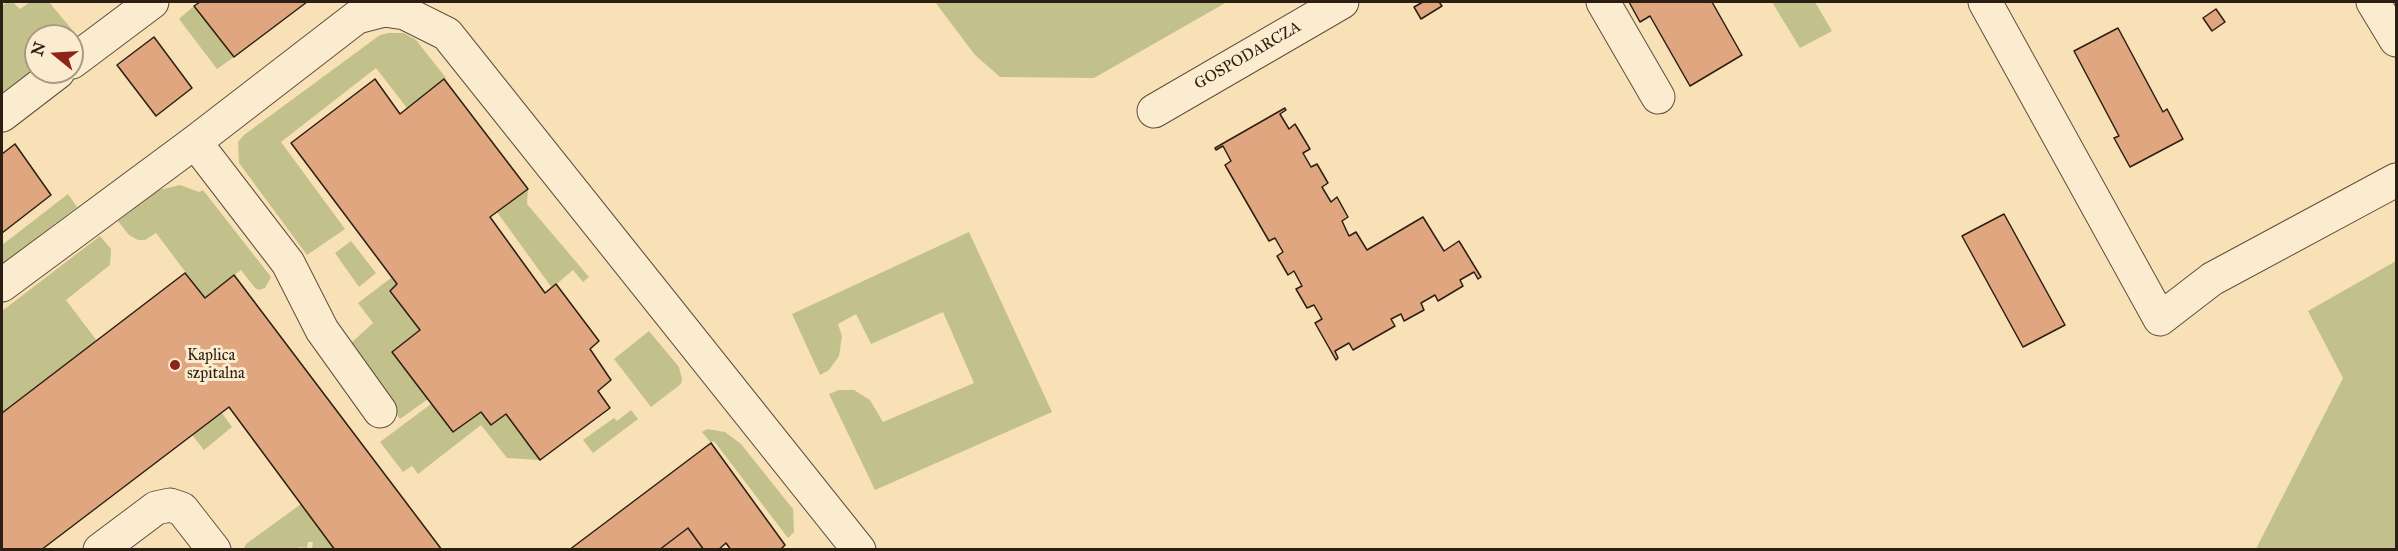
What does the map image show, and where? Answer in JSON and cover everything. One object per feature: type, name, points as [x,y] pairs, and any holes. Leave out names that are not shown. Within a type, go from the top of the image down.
[{"type":"street","points":[[84,53],[152,2]]},
{"type":"street","name":"GOSPODARCZA","points":[[1154,111],[1342,2]]},
{"type":"street","points":[[1603,2],[1658,97]]},
{"type":"street","points":[[1985,2],[2160,319],[2212,279],[2397,180]]},
{"type":"street","points":[[2373,2],[2397,40]]},
{"type":"street","points":[[2,285],[195,142],[357,17],[384,10],[405,13],[447,34],[859,549]]},
{"type":"street","points":[[2,115],[42,84]]},
{"type":"street","points":[[195,142],[288,263],[322,330],[380,411]]},
{"type":"street","points":[[100,549],[156,508],[170,505],[182,509],[214,549]]},
{"type":"shaded area","points":[[7,2],[13,2],[20,9],[30,2],[49,2],[67,24],[24,24],[24,79],[2,96],[2,6]]},
{"type":"shaded area","points":[[935,2],[1227,2],[1094,78],[1000,77],[975,55]]},
{"type":"shaded area","points":[[1772,2],[1815,2],[1832,31],[1800,48]]},
{"type":"shaded area","points":[[194,6],[234,57],[217,69],[179,19]]},
{"type":"shaded area","points":[[404,33],[416,40],[446,78],[407,108],[376,68],[281,142],[345,229],[307,255],[239,163],[238,142],[244,135],[380,35]]},
{"type":"shaded area","points":[[180,185],[199,192],[203,190],[271,277],[265,288],[259,290],[255,288],[241,270],[205,298],[156,233],[145,240],[138,240],[129,235],[118,221],[159,190]]},
{"type":"shaded area","points":[[528,189],[527,204],[589,277],[583,282],[573,270],[552,288],[497,212]]},
{"type":"shaded area","points":[[68,194],[77,207],[2,264],[2,245]]},
{"type":"shaded area","points":[[969,232],[1052,412],[875,490],[829,394],[839,390],[854,390],[870,400],[883,422],[974,383],[943,312],[871,344],[856,314],[838,324],[842,336],[839,356],[829,370],[820,375],[792,314]]},
{"type":"shaded area","points":[[100,236],[111,249],[110,265],[66,300],[97,341],[2,413],[2,311]]},
{"type":"shaded area","points":[[351,241],[376,273],[359,287],[335,253]]},
{"type":"shaded area","points":[[2396,261],[2396,547],[2390,550],[2256,549],[2343,378],[2308,311]]},
{"type":"shaded area","points":[[391,278],[397,284],[390,291],[420,330],[392,352],[428,399],[400,419],[350,351],[351,343],[373,323],[358,303]]},
{"type":"shaded area","points":[[649,331],[679,367],[682,379],[681,384],[651,407],[614,359]]},
{"type":"shaded area","points":[[431,404],[453,432],[481,412],[491,425],[506,414],[540,460],[507,458],[481,425],[418,474],[412,466],[403,472],[380,442]]},
{"type":"shaded area","points":[[631,410],[638,419],[593,453],[583,440],[614,418],[617,421]]},
{"type":"shaded area","points":[[222,413],[232,427],[204,450],[192,435]]},
{"type":"shaded area","points":[[707,429],[725,432],[741,444],[793,509],[794,532],[788,538],[714,441],[711,443],[702,432]]},
{"type":"shaded area","points":[[301,504],[335,549],[315,549],[312,548],[313,542],[308,542],[307,548],[243,550],[246,544]]},
{"type":"building","points":[[200,2],[307,2],[234,57],[194,6]]},
{"type":"building","points":[[1423,2],[1439,2],[1442,6],[1421,19],[1414,7]]},
{"type":"building","points":[[1629,2],[1712,2],[1742,55],[1690,86],[1650,16],[1640,22]]},
{"type":"building","points":[[2216,9],[2225,22],[2212,31],[2203,18]]},
{"type":"building","points":[[2118,28],[2163,112],[2167,109],[2183,139],[2130,167],[2114,138],[2119,136],[2074,51]]},
{"type":"building","points":[[154,37],[192,88],[156,116],[117,65]]},
{"type":"building","points":[[375,79],[400,114],[444,79],[528,189],[490,217],[545,293],[556,284],[599,341],[590,349],[611,380],[598,391],[610,408],[540,460],[506,414],[491,425],[481,412],[453,432],[392,352],[420,330],[390,291],[397,284],[291,143]]},
{"type":"building","points":[[1285,108],[1286,110],[1280,114],[1289,129],[1295,124],[1310,149],[1303,153],[1311,167],[1317,164],[1328,183],[1322,187],[1331,202],[1337,197],[1348,217],[1342,221],[1349,236],[1356,232],[1367,250],[1423,217],[1444,251],[1459,241],[1481,277],[1478,279],[1474,272],[1460,280],[1463,286],[1438,301],[1435,295],[1421,303],[1424,310],[1404,321],[1401,314],[1391,319],[1395,326],[1353,350],[1349,343],[1335,351],[1338,358],[1336,360],[1315,323],[1322,319],[1314,305],[1307,308],[1296,289],[1302,286],[1294,271],[1288,275],[1277,256],[1283,252],[1275,238],[1269,241],[1225,165],[1231,161],[1223,146],[1216,150],[1215,148]]},
{"type":"building","points":[[15,144],[51,195],[2,233],[2,154]]},
{"type":"building","points":[[2004,214],[2065,325],[2023,347],[1962,236]]},
{"type":"building","points":[[185,273],[205,298],[234,275],[442,550],[335,550],[229,407],[41,550],[2,550],[2,413]]},
{"type":"building","points":[[711,443],[785,545],[780,550],[731,550],[726,543],[718,550],[704,550],[688,528],[659,550],[569,550]]},
{"type":"building","points":[[688,528],[704,550],[659,550]]},
{"type":"place","name":"Kaplica szpitalna","points":[[175,365]]}]
